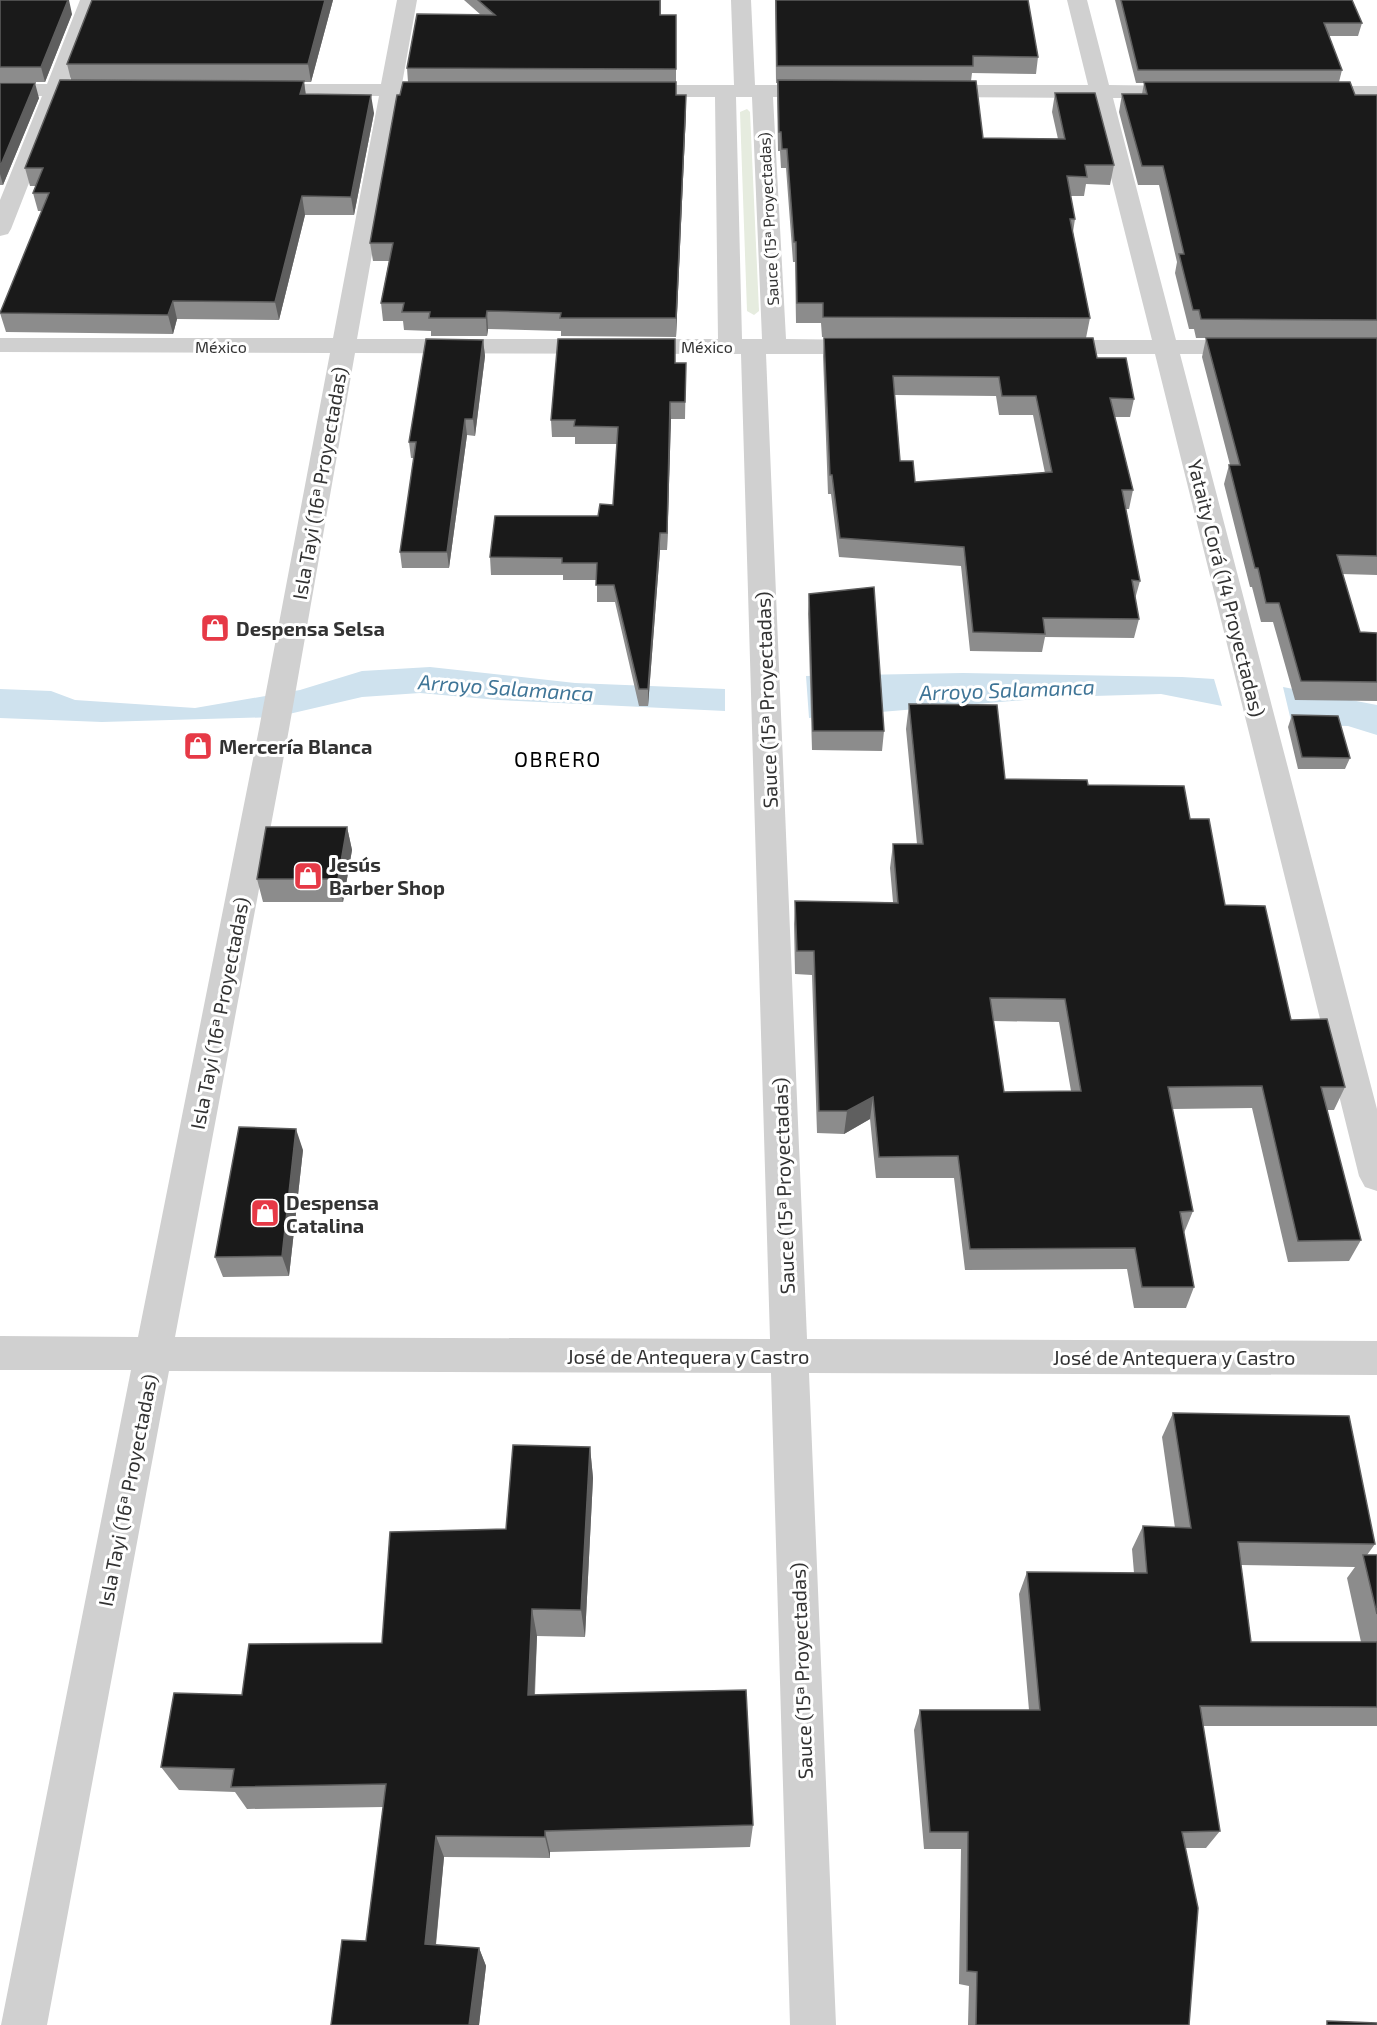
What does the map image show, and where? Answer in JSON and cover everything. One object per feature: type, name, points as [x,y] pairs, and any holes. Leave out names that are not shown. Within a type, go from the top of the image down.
[{"type":"street","points":[[0,228],[90,0]]},
{"type":"street","name":"Isla Tayi (16ª Proyectadas)","points":[[24,2025],[274,729],[407,0]]},
{"type":"street","name":"Sauce (15ª Proyectadas)","points":[[741,0],[813,2025]]},
{"type":"street","name":"Yataity Corá (14 Proyectadas)","points":[[1077,0],[1377,1176]]},
{"type":"street","points":[[0,90],[124,90]]},
{"type":"street","points":[[240,90],[427,90]]},
{"type":"street","points":[[618,91],[844,91]]},
{"type":"street","name":"Sauce (15ª Proyectadas)","points":[[744,91],[752,346]]},
{"type":"street","points":[[914,91],[1204,92]]},
{"type":"street","points":[[1285,92],[1377,92]]},
{"type":"street","name":"México","points":[[0,345],[892,347]]},
{"type":"street","points":[[1023,347],[1271,347]]},
{"type":"street","name":"José de Antequera y Castro","points":[[0,1353],[1377,1358]]},
{"type":"shaded area","points":[[747,109],[750,112],[759,311],[754,315],[747,311],[740,112]]},
{"type":"water","name":"Arroyo Salamanca","points":[[430,667],[575,683],[725,689],[725,711],[498,700],[420,693],[362,697],[276,717],[102,722],[0,718],[0,689],[51,691],[75,700],[195,708],[300,690],[362,671]]},
{"type":"water","name":"Arroyo Salamanca","points":[[963,673],[1214,679],[1222,706],[1161,694],[1060,697],[809,718],[806,676]]},
{"type":"water","points":[[1283,687],[1377,705],[1377,735],[1348,726],[1292,725]]},
{"type":"building","points":[[0,0],[68,0],[41,67],[0,67]]},
{"type":"building","points":[[92,0],[325,0],[308,64],[67,64]]},
{"type":"building","points":[[478,0],[660,0],[660,15],[676,15],[676,69],[407,68],[417,14],[495,15]]},
{"type":"building","points":[[776,0],[1028,0],[1038,57],[973,56],[973,66],[777,66]]},
{"type":"building","points":[[1121,0],[1352,0],[1362,23],[1324,23],[1342,70],[1138,70]]},
{"type":"building","points":[[60,80],[304,81],[300,94],[371,95],[351,197],[302,196],[275,302],[173,301],[168,315],[0,313],[49,193],[33,193],[43,168],[25,168]]},
{"type":"building","points":[[778,80],[976,81],[983,138],[1065,139],[1055,93],[1095,93],[1114,165],[1085,165],[1087,177],[1067,176],[1075,219],[1070,219],[1090,318],[823,317],[823,303],[797,303],[796,242],[794,242],[787,149],[782,149],[781,132],[779,132]]},
{"type":"building","points":[[403,82],[676,82],[676,95],[686,95],[676,318],[560,318],[561,313],[487,311],[486,318],[429,318],[430,312],[402,312],[404,303],[381,303],[393,243],[370,243],[397,95],[400,95]]},
{"type":"building","points":[[1144,82],[1350,82],[1355,95],[1377,95],[1377,320],[1201,319],[1199,310],[1193,310],[1179,254],[1184,254],[1163,166],[1142,166],[1122,94],[1147,94]]},
{"type":"building","points":[[0,83],[35,83],[0,167]]},
{"type":"building","points":[[824,338],[1093,338],[1097,358],[1126,358],[1134,399],[1110,398],[1133,490],[1122,490],[1140,581],[1132,580],[1139,619],[1043,618],[1045,634],[973,632],[964,547],[840,538],[832,475],[830,475]],"holes":[[[893,376],[999,377],[1002,396],[1036,396],[1052,472],[915,482],[913,461],[900,461]]]},
{"type":"building","points":[[1206,338],[1377,338],[1377,556],[1337,555],[1360,632],[1377,633],[1377,682],[1301,681],[1279,603],[1266,603],[1258,568],[1255,568],[1229,465],[1240,465]]},
{"type":"building","points":[[426,339],[483,340],[473,419],[465,419],[447,552],[400,552],[416,442],[409,442]]},
{"type":"building","points":[[558,339],[675,339],[675,363],[686,363],[685,402],[670,402],[667,533],[660,533],[648,689],[639,689],[614,585],[596,585],[597,563],[562,563],[562,558],[490,557],[495,516],[598,516],[600,504],[613,505],[618,427],[574,426],[575,420],[551,420]]},
{"type":"building","points":[[874,587],[884,731],[813,731],[809,594]]},
{"type":"building","points":[[909,704],[997,705],[1005,779],[1087,780],[1088,785],[1184,786],[1190,819],[1209,819],[1225,905],[1265,906],[1291,1020],[1327,1019],[1345,1087],[1321,1087],[1361,1240],[1298,1241],[1262,1086],[1168,1087],[1193,1211],[1180,1212],[1194,1287],[1142,1287],[1135,1248],[970,1249],[958,1156],[879,1157],[873,1097],[847,1111],[819,1111],[814,951],[797,951],[795,901],[898,903],[893,844],[923,844]],"holes":[[[990,998],[1065,999],[1081,1091],[1004,1092]]]},
{"type":"building","points":[[1292,715],[1338,716],[1350,758],[1302,757]]},
{"type":"building","points":[[266,827],[347,827],[338,879],[257,879]]},
{"type":"building","name":"Despensa Catalina","points":[[239,1127],[296,1129],[282,1256],[215,1257]]},
{"type":"building","points":[[1173,1413],[1349,1416],[1375,1544],[1238,1542],[1251,1642],[1377,1642],[1377,1707],[1200,1706],[1220,1831],[1182,1832],[1198,1908],[1189,2025],[976,2025],[977,1972],[967,1971],[968,1832],[930,1832],[920,1710],[1040,1710],[1027,1572],[1147,1573],[1143,1526],[1191,1528]]},
{"type":"building","points":[[513,1445],[590,1447],[581,1610],[532,1609],[528,1695],[746,1690],[753,1825],[545,1831],[545,1837],[436,1836],[425,1944],[479,1948],[469,2025],[331,2025],[342,1940],[366,1941],[386,1784],[231,1787],[234,1769],[161,1767],[174,1693],[242,1695],[249,1644],[382,1643],[390,1532],[506,1529]]},
{"type":"building","points":[[1363,1555],[1377,1555],[1377,1614]]},
{"type":"building","points":[[1327,2021],[1377,2023],[1377,2025],[1327,2025]]},
{"type":"place","name":"Despensa Selsa","points":[[215,628]]},
{"type":"place","name":"Mercería Blanca","points":[[198,746]]},
{"type":"place","name":"Jesús Barber Shop","points":[[308,876]]},
{"type":"place","name":"Despensa Catalina","points":[[265,1213]]},
{"type":"district","name":"OBRERO","points":[[558,758]]}]
